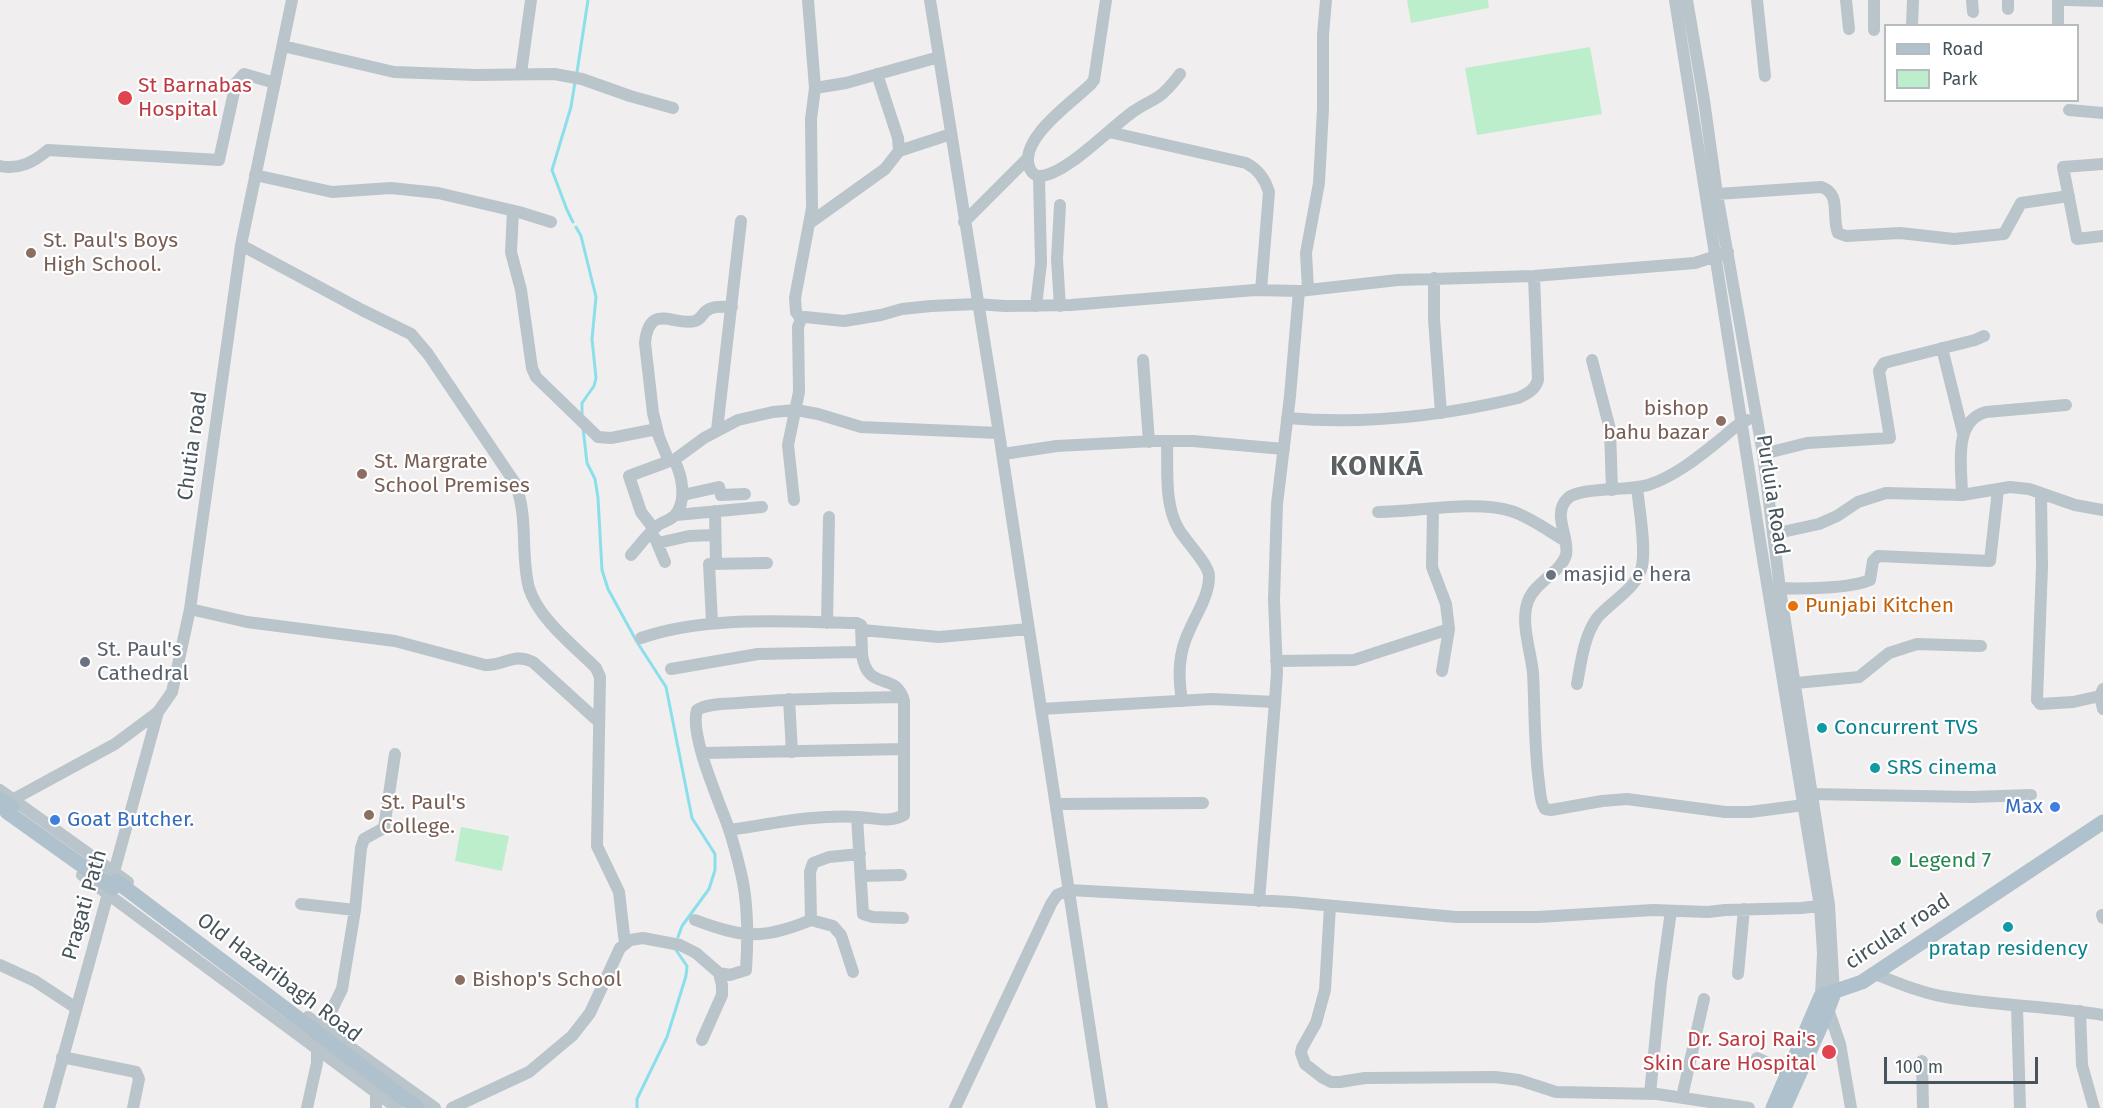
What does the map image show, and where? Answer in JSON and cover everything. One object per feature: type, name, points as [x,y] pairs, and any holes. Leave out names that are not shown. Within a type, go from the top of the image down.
[{"type":"main road","points":[[5,806],[111,882]]},
{"type":"main road","name":"circular road","points":[[1828,999],[1875,974],[2103,822]]},
{"type":"main road","name":"Old Hazaribagh Road","points":[[111,882],[404,1108]]},
{"type":"main road","name":"Old Hazaribagh Road","points":[[111,882],[417,1108]]},
{"type":"main road","points":[[1773,1108],[1789,1072],[1828,999]]},
{"type":"main road","points":[[1784,1108],[1828,999]]},
{"type":"street","name":"Chutia road","points":[[5,806],[115,744],[158,712],[172,692],[190,609],[241,245],[292,0]]},
{"type":"street","points":[[521,73],[531,0]]},
{"type":"street","points":[[801,319],[796,312],[795,298],[811,222],[811,119],[815,88],[808,0]]},
{"type":"street","points":[[930,0],[1003,454],[1102,1108]]},
{"type":"street","points":[[1106,0],[1094,80],[1033,140],[1028,158],[1030,170],[1034,175],[1039,177],[1070,163],[1135,110],[1159,96],[1180,74]]},
{"type":"street","points":[[1259,901],[1275,702],[1274,600],[1277,495],[1304,290],[1308,238],[1319,183],[1326,0]]},
{"type":"street","name":"Purluia Road","points":[[1675,0],[1741,422],[1774,589],[1796,683],[1807,800]]},
{"type":"street","name":"Purluia Road","points":[[1687,0],[1717,194],[1763,454],[1773,534],[1774,589],[1824,906],[1828,999],[1840,1044],[1851,1108]]},
{"type":"street","points":[[1757,0],[1765,76]]},
{"type":"street","points":[[1846,0],[1849,28]]},
{"type":"street","points":[[1874,0],[1874,30]]},
{"type":"street","points":[[1912,24],[1913,0]]},
{"type":"street","points":[[2058,0],[2058,24]]},
{"type":"street","points":[[2065,0],[2103,1]]},
{"type":"street","points":[[283,46],[394,72],[476,75],[554,74],[582,79],[673,108]]},
{"type":"street","points":[[815,88],[846,83],[939,57]]},
{"type":"street","points":[[0,166],[11,168],[35,162],[48,150],[219,160],[236,83],[244,74],[275,83]]},
{"type":"street","points":[[877,74],[898,138],[899,151]]},
{"type":"street","points":[[2068,110],[2103,113]]},
{"type":"street","points":[[1108,132],[1246,162],[1258,171],[1265,180],[1269,192],[1261,290]]},
{"type":"street","points":[[811,222],[885,169],[899,151],[951,134]]},
{"type":"street","points":[[964,222],[1028,158]]},
{"type":"street","points":[[2103,164],[2062,167],[2077,239],[2103,236]]},
{"type":"street","points":[[255,175],[332,192],[392,188],[428,191],[551,222]]},
{"type":"street","points":[[1036,306],[1041,263],[1039,177]]},
{"type":"street","points":[[1717,194],[1821,187],[1829,189],[1834,196],[1838,233],[1846,236],[1900,233],[1954,239],[2004,234],[2021,203],[2069,196]]},
{"type":"street","points":[[1060,206],[1057,259],[1060,306]]},
{"type":"street","points":[[513,211],[511,252],[521,290],[532,368],[536,377],[598,437],[657,429]]},
{"type":"street","points":[[717,430],[741,222]]},
{"type":"street","points":[[241,245],[411,334],[420,342],[514,483],[522,505],[530,589],[533,599],[543,614],[596,668],[602,684],[599,722],[597,846],[619,892],[625,944]]},
{"type":"street","points":[[801,319],[813,317],[844,321],[902,309],[978,304],[1060,306],[1261,290],[1304,290],[1398,280],[1534,276],[1695,263],[1728,252]]},
{"type":"street","points":[[1287,418],[1353,422],[1441,413],[1518,398],[1536,386],[1539,372],[1534,276]]},
{"type":"street","points":[[1434,278],[1434,319],[1441,413]]},
{"type":"street","points":[[676,515],[683,495],[680,476],[657,429],[653,413],[645,343],[646,330],[651,323],[660,319],[669,317],[691,322],[698,320],[705,311],[713,307],[732,307]]},
{"type":"street","points":[[794,500],[788,445],[799,392],[797,334],[801,319]]},
{"type":"street","points":[[1763,454],[1807,443],[1890,438],[1879,371],[1884,363],[1984,336]]},
{"type":"street","points":[[1942,348],[1963,433],[1962,495]]},
{"type":"street","points":[[1143,360],[1149,442]]},
{"type":"street","points":[[1592,360],[1610,429],[1612,490]]},
{"type":"street","points":[[1963,433],[1975,417],[1986,412],[2066,405]]},
{"type":"street","points":[[665,562],[653,530],[641,512],[629,476],[667,462],[717,430],[738,420],[758,414],[796,410],[861,427],[999,433]]},
{"type":"street","points":[[1756,418],[1741,422],[1720,441],[1663,479],[1637,487],[1570,496],[1566,500],[1561,512],[1566,555],[1561,564],[1533,592],[1526,612],[1533,672],[1536,761],[1541,801],[1545,809],[1627,799],[1725,812],[1750,812],[1807,800],[2031,795]]},
{"type":"street","points":[[1003,454],[1057,446],[1167,441],[1284,449]]},
{"type":"street","points":[[1167,441],[1172,515],[1184,538],[1207,566],[1210,574],[1202,606],[1182,647],[1179,666],[1182,701]]},
{"type":"street","points":[[683,495],[719,487],[721,495],[745,494]]},
{"type":"street","points":[[1577,684],[1581,659],[1590,631],[1598,617],[1633,582],[1642,566],[1637,487]]},
{"type":"street","points":[[1773,534],[1820,524],[1858,502],[1886,493],[1962,495],[2010,487],[2029,489],[2075,505],[2103,510]]},
{"type":"street","points":[[1774,589],[1863,584],[1870,580],[1873,561],[1878,556],[1990,561],[1998,489]]},
{"type":"street","points":[[2041,494],[2042,566],[2037,700],[2040,704],[2102,698]]},
{"type":"street","points":[[631,555],[653,530],[676,515],[762,507]]},
{"type":"street","points":[[1377,512],[1464,508],[1504,509],[1522,515],[1564,540]]},
{"type":"street","points":[[1433,509],[1432,567],[1446,604],[1449,629],[1443,671]]},
{"type":"street","points":[[715,511],[716,563]]},
{"type":"street","points":[[827,623],[829,517]]},
{"type":"street","points":[[658,543],[689,536],[715,535]]},
{"type":"street","points":[[712,622],[709,564],[767,563]]},
{"type":"street","points":[[190,609],[247,622],[395,641],[485,665],[498,665],[516,657],[526,658],[599,722]]},
{"type":"street","points":[[641,638],[664,630],[712,622],[858,623],[862,630],[864,667],[868,673],[897,686],[903,697],[904,814],[898,818],[888,819],[857,817],[804,819],[729,830]]},
{"type":"street","points":[[862,630],[939,637],[1029,629]]},
{"type":"street","points":[[1276,661],[1354,660],[1449,629]]},
{"type":"street","points":[[1796,683],[1859,677],[1889,653],[1917,644],[1981,646]]},
{"type":"street","points":[[671,669],[758,654],[858,652],[862,654]]},
{"type":"street","points":[[452,1108],[529,1072],[572,1036],[590,1013],[620,948],[630,940],[643,938],[681,945],[696,953],[719,973],[730,975],[746,970],[747,935],[741,872],[702,753],[697,710],[725,704],[789,699],[903,697]]},
{"type":"street","points":[[789,699],[792,752]]},
{"type":"street","points":[[1041,709],[1212,699],[1275,702]]},
{"type":"street","name":"Pragati Path","points":[[49,1108],[158,712]]},
{"type":"street","points":[[702,753],[904,749]]},
{"type":"street","points":[[323,1028],[342,989],[355,910],[361,848],[364,839],[384,828],[395,754]]},
{"type":"street","points":[[0,790],[5,806]]},
{"type":"street","points":[[1056,804],[1203,803]]},
{"type":"street","points":[[857,817],[863,914],[873,917],[903,918]]},
{"type":"street","points":[[811,920],[810,872],[813,863],[830,857],[860,854]]},
{"type":"street","points":[[861,876],[901,875]]},
{"type":"street","points":[[111,882],[435,1108]]},
{"type":"street","points":[[111,882],[317,1049],[396,1108]]},
{"type":"street","points":[[955,1108],[1051,904],[1057,895],[1069,890],[1259,901],[1464,917],[1708,912],[1824,906]]},
{"type":"street","points":[[301,904],[355,910]]},
{"type":"street","points":[[1330,906],[1325,990],[1316,1023],[1301,1053],[1305,1064],[1331,1082],[1365,1078],[1495,1077],[1519,1080],[1556,1092],[1650,1094],[1749,1108]]},
{"type":"street","points":[[1738,974],[1744,909]]},
{"type":"street","points":[[1650,1094],[1671,911]]},
{"type":"street","points":[[695,920],[718,929],[747,935],[776,933],[811,920],[833,926],[841,935],[853,972]]},
{"type":"street","points":[[0,965],[35,981],[76,1008]]},
{"type":"street","points":[[702,1040],[722,995],[719,973]]},
{"type":"street","points":[[1875,974],[1917,991],[1944,997],[2103,1015]]},
{"type":"street","points":[[1682,1097],[1704,999]]},
{"type":"street","points":[[2017,1007],[2020,1108]]},
{"type":"street","points":[[2080,1011],[2082,1065],[2094,1108]]},
{"type":"street","points":[[307,1108],[317,1049]]},
{"type":"street","points":[[62,1057],[136,1072],[139,1079],[133,1108]]},
{"type":"street","points":[[1756,1058],[1789,1072]]},
{"type":"street","points":[[1922,1061],[1923,1108]]},
{"type":"street","points":[[376,1093],[376,1108]]},
{"type":"green space","points":[[1407,0],[1488,0],[1489,8],[1411,23]]},
{"type":"green space","points":[[1590,47],[1602,114],[1477,135],[1465,68]]},
{"type":"green space","points":[[461,827],[509,836],[502,871],[455,861]]},
{"type":"waterway","points":[[577,72],[588,0]]},
{"type":"waterway","points":[[573,222],[552,170],[571,107],[575,82]]},
{"type":"waterway","points":[[576,227],[581,236],[596,297],[592,339],[596,378],[594,386],[582,403],[582,416]]},
{"type":"waterway","points":[[583,428],[587,463],[595,479],[598,498],[602,570],[608,589],[637,642],[666,687],[692,818],[715,854],[715,870],[709,889],[682,926],[678,937]]},
{"type":"waterway","points":[[637,1108],[637,1099],[667,1037],[686,976],[687,966],[676,950]]},
{"type":"place","name":"St Barnabas Hospital","points":[[125,98]]},
{"type":"place","name":"St. Paul's Boys High School.","points":[[31,253]]},
{"type":"place","name":"bishop bahu bazar","points":[[1721,421]]},
{"type":"place","name":"St. Margrate School Premises","points":[[362,474]]},
{"type":"place","name":"masjid e hera","points":[[1551,575]]},
{"type":"place","name":"Punjabi Kitchen","points":[[1793,606]]},
{"type":"place","name":"St. Paul's Cathedral","points":[[85,662]]},
{"type":"place","name":"Concurrent TVS","points":[[1822,728]]},
{"type":"place","name":"SRS cinema","points":[[1875,768]]},
{"type":"place","name":"Max","points":[[2055,807]]},
{"type":"place","name":"St. Paul's College.","points":[[369,815]]},
{"type":"place","name":"Goat Butcher.","points":[[55,820]]},
{"type":"place","name":"Legend 7","points":[[1896,861]]},
{"type":"place","name":"pratap residency","points":[[2008,927]]},
{"type":"place","name":"Bishop's School","points":[[460,980]]},
{"type":"place","name":"Dr. Saroj Rai's Skin Care Hospital","points":[[1829,1052]]},
{"type":"district","name":"KONKĀ","points":[[1377,467]]}]
